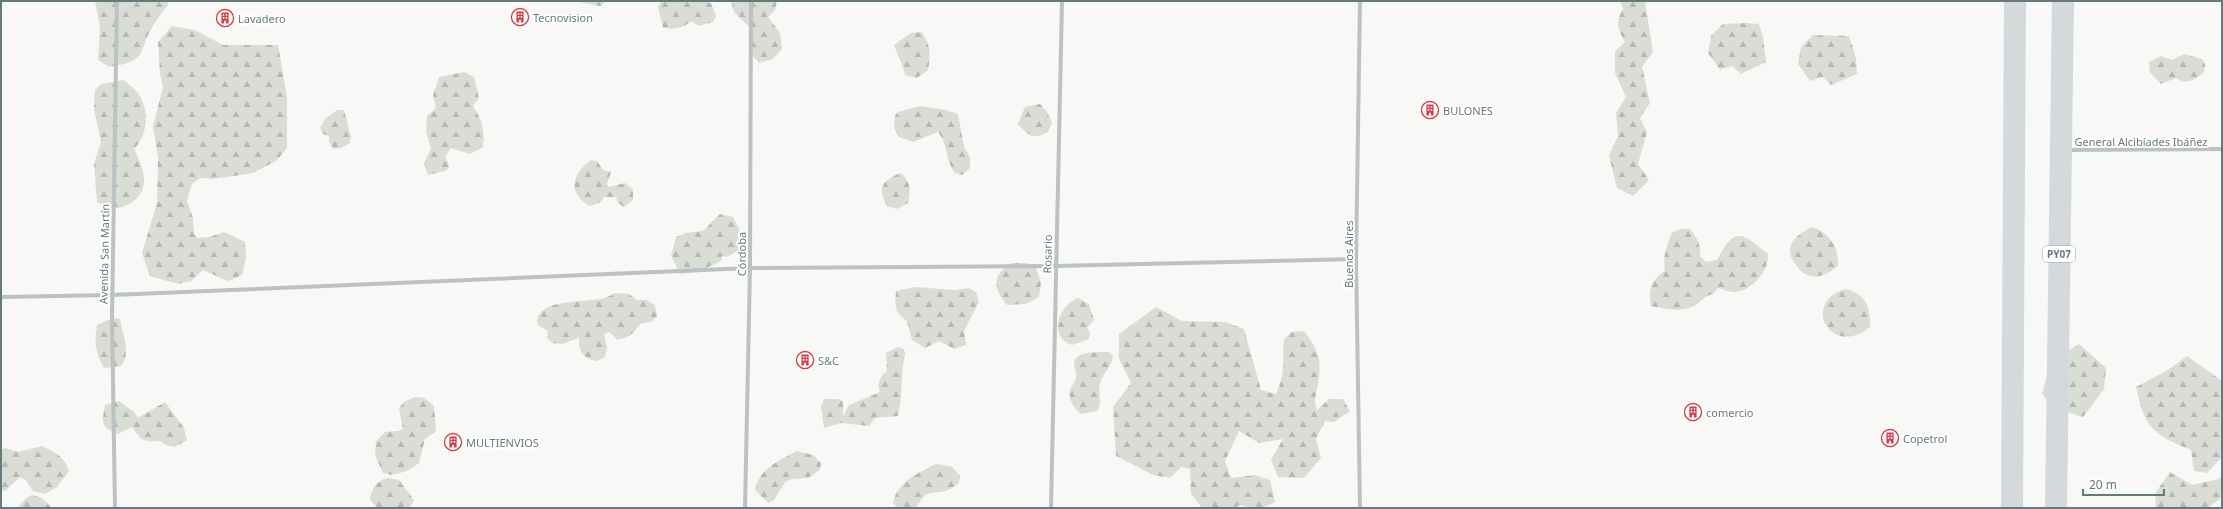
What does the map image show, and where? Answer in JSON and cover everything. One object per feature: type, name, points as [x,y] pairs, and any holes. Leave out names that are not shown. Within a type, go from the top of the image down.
[{"type":"highway","points":[[2012,508],[2015,1]]},
{"type":"highway","name":"PY07","points":[[2056,508],[2064,1]]},
{"type":"street","name":"Avenida San Martín","points":[[115,508],[112,295],[116,1]]},
{"type":"street","name":"Córdoba","points":[[746,508],[750,268],[751,1]]},
{"type":"street","name":"Rosario","points":[[1051,508],[1055,266],[1062,1]]},
{"type":"street","name":"Buenos Aires","points":[[1360,1],[1356,259],[1360,508]]},
{"type":"street","name":"General Alcibíades Ibáñez","points":[[2061,150],[2222,149]]},
{"type":"street","points":[[1,297],[112,295],[750,268],[1055,266],[1356,259]]},
{"type":"green space","points":[[95,1],[168,1],[168,5],[155,23],[140,54],[131,62],[109,67],[98,60],[100,27]]},
{"type":"green space","points":[[574,1],[606,1],[600,6]]},
{"type":"green space","points":[[661,1],[704,1],[711,3],[716,16],[713,22],[699,26],[691,21],[685,26],[678,28],[663,28],[658,7]]},
{"type":"green space","points":[[731,1],[777,1],[775,10],[768,17],[780,33],[782,49],[773,59],[759,63],[749,52],[752,30],[734,12]]},
{"type":"green space","points":[[1620,1],[1645,1],[1653,52],[1642,67],[1650,103],[1640,118],[1647,132],[1638,164],[1649,180],[1633,196],[1617,188],[1609,156],[1618,136],[1616,113],[1626,97],[1615,73],[1615,51],[1625,42],[1618,26],[1619,18],[1623,9]]},
{"type":"green space","points":[[1723,24],[1759,24],[1763,37],[1766,62],[1741,74],[1732,66],[1720,70],[1708,53],[1711,36]]},
{"type":"green space","points":[[172,26],[195,30],[223,45],[278,45],[287,97],[287,148],[276,161],[253,173],[214,179],[200,178],[192,184],[187,201],[193,218],[194,233],[197,238],[210,237],[224,232],[245,242],[246,258],[242,275],[228,281],[203,270],[191,281],[178,284],[150,276],[142,253],[157,203],[158,158],[153,126],[163,87],[160,73],[158,42]]},
{"type":"green space","points":[[921,32],[927,41],[930,60],[928,70],[917,78],[905,75],[894,45],[911,33]]},
{"type":"green space","points":[[1813,35],[1849,36],[1856,58],[1857,74],[1831,85],[1823,77],[1810,81],[1798,64],[1801,47]]},
{"type":"green space","points":[[2184,54],[2202,59],[2205,64],[2204,72],[2194,80],[2184,82],[2176,78],[2161,84],[2150,72],[2149,62],[2161,56],[2172,60]]},
{"type":"green space","points":[[464,72],[474,77],[479,98],[473,106],[482,125],[484,135],[483,147],[470,154],[451,148],[445,157],[449,168],[445,171],[428,175],[424,163],[431,149],[426,131],[427,116],[436,108],[433,95],[439,77]]},
{"type":"green space","points":[[124,80],[138,93],[142,100],[146,114],[145,130],[139,143],[134,149],[142,168],[144,183],[141,193],[134,201],[119,208],[113,209],[97,202],[94,164],[101,142],[94,109],[95,90],[101,84]]},
{"type":"green space","points":[[1040,104],[1047,112],[1052,123],[1048,132],[1039,136],[1032,136],[1018,124],[1025,107]]},
{"type":"green space","points":[[920,106],[946,110],[958,114],[964,147],[970,157],[970,168],[962,175],[955,173],[952,168],[943,141],[938,132],[913,142],[899,137],[894,128],[895,116],[898,112]]},
{"type":"green space","points":[[337,110],[344,110],[351,137],[350,143],[341,148],[333,149],[329,142],[329,136],[323,134],[320,128],[325,119]]},
{"type":"green space","points":[[591,160],[597,161],[603,170],[611,172],[607,184],[609,187],[625,183],[633,189],[633,200],[624,207],[618,203],[616,197],[604,197],[601,202],[590,206],[582,201],[575,189],[576,177]]},
{"type":"green space","points":[[901,173],[907,180],[910,194],[908,203],[897,209],[887,206],[882,194],[882,189],[883,185],[889,179]]},
{"type":"green space","points":[[720,214],[733,217],[741,233],[741,249],[727,257],[722,256],[721,261],[698,272],[680,274],[671,256],[676,237],[686,233],[703,231]]},
{"type":"green space","points":[[1812,227],[1824,233],[1828,237],[1835,247],[1838,259],[1838,266],[1833,270],[1816,276],[1810,276],[1800,270],[1793,261],[1790,252],[1793,241]]},
{"type":"green space","points":[[1681,229],[1690,229],[1697,238],[1700,256],[1706,262],[1717,260],[1729,242],[1734,237],[1739,236],[1745,237],[1768,254],[1766,267],[1753,284],[1741,291],[1732,292],[1718,288],[1713,294],[1707,296],[1687,309],[1677,310],[1651,306],[1650,290],[1656,278],[1665,271],[1665,256],[1672,232]]},
{"type":"green space","points":[[1012,263],[1027,263],[1036,268],[1041,283],[1039,297],[1026,304],[1007,305],[1002,299],[997,287],[997,277],[1000,272]]},
{"type":"green space","points":[[916,287],[955,290],[969,288],[976,292],[979,302],[964,331],[966,345],[954,349],[939,341],[925,348],[912,340],[907,321],[898,312],[895,301],[896,291]]},
{"type":"green space","points":[[1845,289],[1857,294],[1865,302],[1868,307],[1870,327],[1856,335],[1843,337],[1833,333],[1826,325],[1823,316],[1824,305],[1832,296]]},
{"type":"green space","points":[[615,293],[629,294],[637,300],[646,300],[655,305],[657,316],[652,322],[641,323],[625,338],[617,340],[610,332],[604,334],[607,347],[605,357],[596,361],[584,356],[580,347],[579,338],[562,344],[552,343],[547,338],[548,331],[538,325],[538,317],[543,310],[551,306],[561,303],[601,299]]},
{"type":"green space","points":[[1078,298],[1089,304],[1094,320],[1087,328],[1090,333],[1089,339],[1072,345],[1064,341],[1060,335],[1058,321],[1066,307]]},
{"type":"green space","points":[[1156,307],[1182,321],[1225,322],[1244,329],[1261,390],[1276,394],[1282,374],[1284,339],[1292,332],[1304,331],[1310,339],[1317,352],[1320,365],[1315,400],[1317,410],[1329,399],[1343,399],[1350,411],[1334,422],[1325,421],[1316,439],[1321,458],[1304,478],[1278,477],[1271,460],[1283,439],[1259,443],[1239,431],[1225,461],[1231,478],[1255,475],[1270,480],[1275,502],[1258,508],[1241,505],[1233,508],[1202,508],[1191,494],[1190,469],[1181,467],[1170,478],[1153,475],[1116,456],[1113,407],[1131,383],[1119,359],[1119,334]]},
{"type":"green space","points":[[112,318],[120,319],[126,355],[121,366],[104,368],[96,347],[97,325]]},
{"type":"green space","points":[[2079,344],[2106,368],[2104,389],[2083,417],[2054,408],[2042,394],[2047,376],[2053,364],[2063,354]]},
{"type":"green space","points":[[898,347],[904,349],[905,354],[898,416],[875,418],[869,426],[841,423],[824,428],[821,408],[824,399],[838,399],[843,401],[843,416],[849,405],[880,392],[880,380],[887,371],[886,353]]},
{"type":"green space","points":[[1109,352],[1113,356],[1100,385],[1099,407],[1097,411],[1081,414],[1074,407],[1070,397],[1070,390],[1076,376],[1074,363],[1076,358],[1087,353]]},
{"type":"green space","points":[[2187,356],[2222,381],[2222,457],[2207,473],[2194,471],[2191,450],[2167,439],[2152,428],[2143,412],[2136,387],[2168,370]]},
{"type":"green space","points":[[415,397],[424,398],[434,406],[436,431],[425,439],[419,463],[407,471],[392,475],[383,473],[375,455],[376,441],[385,432],[403,429],[399,408],[404,402]]},
{"type":"green space","points":[[119,401],[134,412],[138,418],[165,402],[184,428],[187,440],[175,447],[166,445],[160,441],[149,441],[143,439],[132,427],[118,434],[108,429],[103,420],[105,405]]},
{"type":"green space","points":[[42,446],[59,456],[65,462],[69,471],[57,487],[45,494],[33,491],[26,480],[20,477],[5,491],[1,490],[1,450],[5,448],[18,452]]},
{"type":"green space","points":[[797,451],[813,455],[821,463],[820,470],[808,478],[792,479],[785,482],[774,500],[768,503],[755,490],[760,476],[771,466]]},
{"type":"green space","points":[[936,464],[952,467],[960,476],[959,483],[947,490],[927,494],[916,508],[898,508],[893,503],[899,489],[909,479]]},
{"type":"green space","points":[[2170,472],[2192,485],[2219,479],[2222,475],[2222,497],[2208,508],[2155,508],[2156,492]]},
{"type":"green space","points":[[388,478],[399,480],[414,500],[410,508],[377,508],[370,499],[372,491],[376,485]]},
{"type":"green space","points":[[32,495],[42,498],[52,508],[18,508],[25,499]]},
{"type":"place","name":"Tecnovision","points":[[520,17]]},
{"type":"place","name":"Lavadero","points":[[225,18]]},
{"type":"place","name":"BULONES","points":[[1430,110]]},
{"type":"place","name":"S&C","points":[[805,360]]},
{"type":"place","name":"comercio","points":[[1693,412]]},
{"type":"place","name":"Copetrol","points":[[1890,438]]},
{"type":"place","name":"MULTIENVIOS","points":[[453,442]]}]
